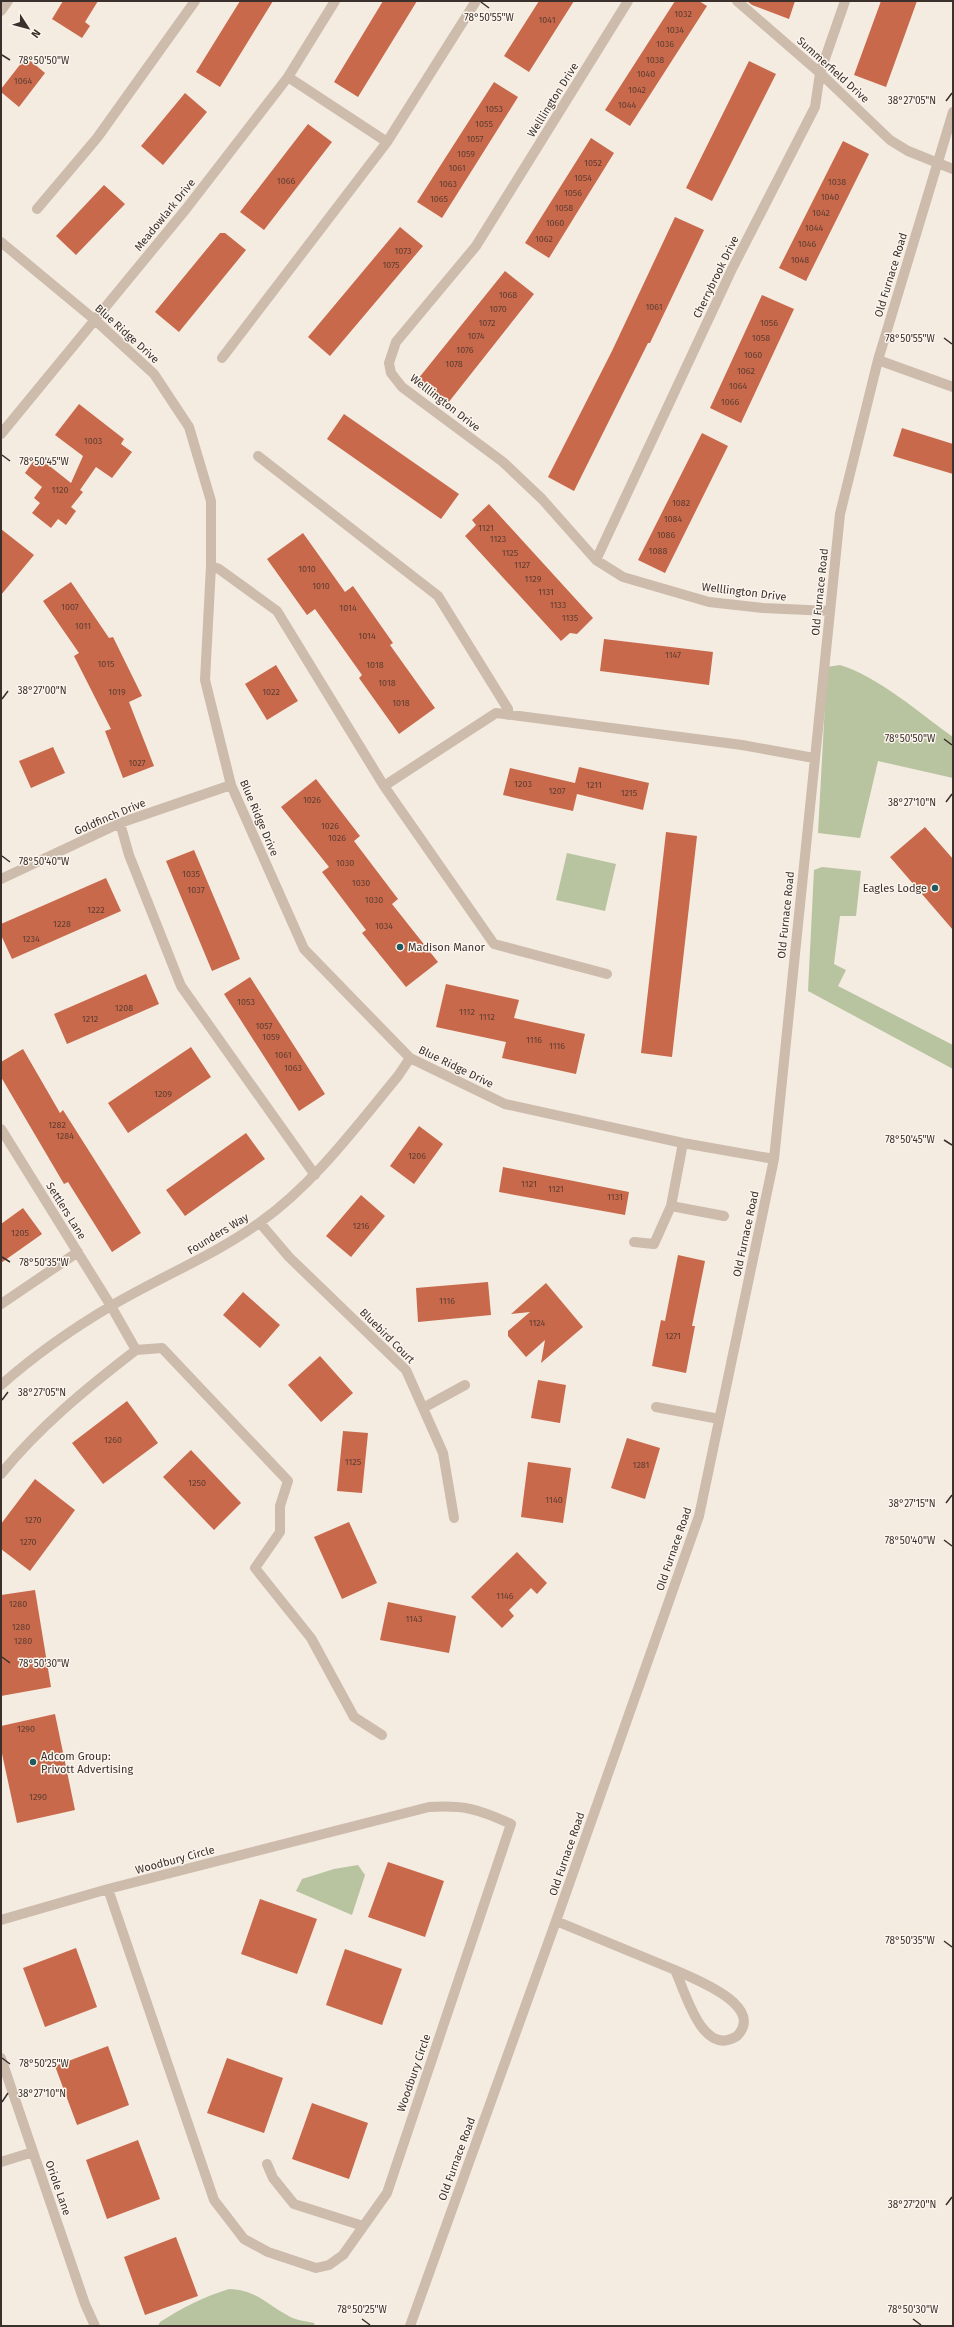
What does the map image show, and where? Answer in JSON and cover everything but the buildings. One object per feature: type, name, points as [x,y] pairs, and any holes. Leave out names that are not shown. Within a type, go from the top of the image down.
[{"type":"street","points":[[1,11],[8,1]]},
{"type":"street","points":[[37,209],[97,138],[195,1]]},
{"type":"street","name":"Meadowlark Drive","points":[[1,434],[186,209],[288,77],[335,1]]},
{"type":"street","points":[[222,358],[387,142],[476,1]]},
{"type":"street","name":"Welllington Drive","points":[[628,1],[476,246],[396,342],[389,362],[391,373],[402,387],[503,462],[542,499],[596,560],[623,576],[709,602],[763,608],[830,611]]},
{"type":"street","name":"Summerfield Drive","points":[[737,1],[820,73],[890,140],[937,164],[953,169]]},
{"type":"street","name":"Cherrybrook Drive","points":[[596,560],[732,268],[815,107],[820,73],[845,1]]},
{"type":"street","points":[[288,77],[387,142]]},
{"type":"street","name":"Old Furnace Road","points":[[410,2326],[556,1921],[699,1516],[774,1159],[840,514],[878,360],[953,112]]},
{"type":"street","name":"Blue Ridge Drive","points":[[1,242],[95,320],[154,374],[189,427],[211,501],[211,566],[205,680],[231,785],[304,949],[410,1058],[505,1104],[682,1143],[774,1159]]},
{"type":"street","points":[[878,360],[953,387]]},
{"type":"street","points":[[258,456],[438,596],[508,709],[508,715]]},
{"type":"street","points":[[211,566],[219,569],[277,611],[384,786],[494,944],[607,974]]},
{"type":"street","points":[[384,786],[496,714],[742,745],[814,758]]},
{"type":"street","name":"Goldfinch Drive","points":[[1,879],[120,823],[231,785]]},
{"type":"street","points":[[120,823],[129,855],[181,986],[315,1175]]},
{"type":"street","name":"Founders Way","points":[[1,1385],[29,1360],[112,1306],[185,1269],[260,1223],[315,1175],[398,1076],[410,1058]]},
{"type":"street","name":"Settlers Lane","points":[[1,1129],[112,1306],[136,1350]]},
{"type":"street","points":[[634,1242],[654,1244],[671,1206],[682,1143]]},
{"type":"street","points":[[671,1206],[724,1216]]},
{"type":"street","name":"Bluebird Court","points":[[260,1223],[289,1257],[406,1370],[443,1453],[454,1518]]},
{"type":"street","points":[[1,1304],[78,1252]]},
{"type":"street","points":[[1,1474],[38,1435],[95,1382],[136,1350],[162,1348],[288,1481],[280,1506],[280,1532],[255,1568],[311,1638],[354,1717],[382,1735]]},
{"type":"street","points":[[423,1408],[464,1385]]},
{"type":"street","points":[[656,1407],[719,1419]]},
{"type":"street","name":"Woodbury Circle","points":[[1,1920],[108,1889],[429,1808],[455,1805],[478,1809],[511,1824],[387,2193],[342,2255],[329,2265],[316,2268],[268,2252],[244,2239],[214,2200],[108,1889]]},
{"type":"street","points":[[556,1921],[675,1970],[706,1985],[736,2003],[743,2014],[744,2022],[736,2036],[722,2041],[714,2040],[704,2033],[675,1970]]},
{"type":"street","name":"Oriole Lane","points":[[1,2058],[85,2304],[95,2326]]},
{"type":"street","points":[[1,2162],[33,2152]]},
{"type":"street","points":[[267,2164],[273,2178],[294,2204],[363,2226]]},
{"type":"green space","points":[[840,665],[869,678],[884,687],[953,737],[953,778],[878,761],[860,838],[818,833],[827,667]]},
{"type":"green space","points":[[567,853],[616,864],[605,911],[556,900]]},
{"type":"green space","points":[[822,867],[861,871],[856,916],[840,916],[834,964],[846,970],[838,986],[953,1045],[953,1069],[808,991],[814,870]]},
{"type":"green space","points":[[358,1865],[365,1875],[352,1915],[296,1891],[302,1879],[334,1869]]},
{"type":"green space","points":[[229,2289],[246,2292],[260,2298],[290,2317],[314,2323],[315,2326],[158,2326],[160,2322],[202,2299]]},
{"type":"place","name":"Eagles Lodge","points":[[935,888]]},
{"type":"place","name":"Madison Manor","points":[[400,947]]},
{"type":"place","name":"Adcom Group: Privott Advertising","points":[[33,1762]]}]
